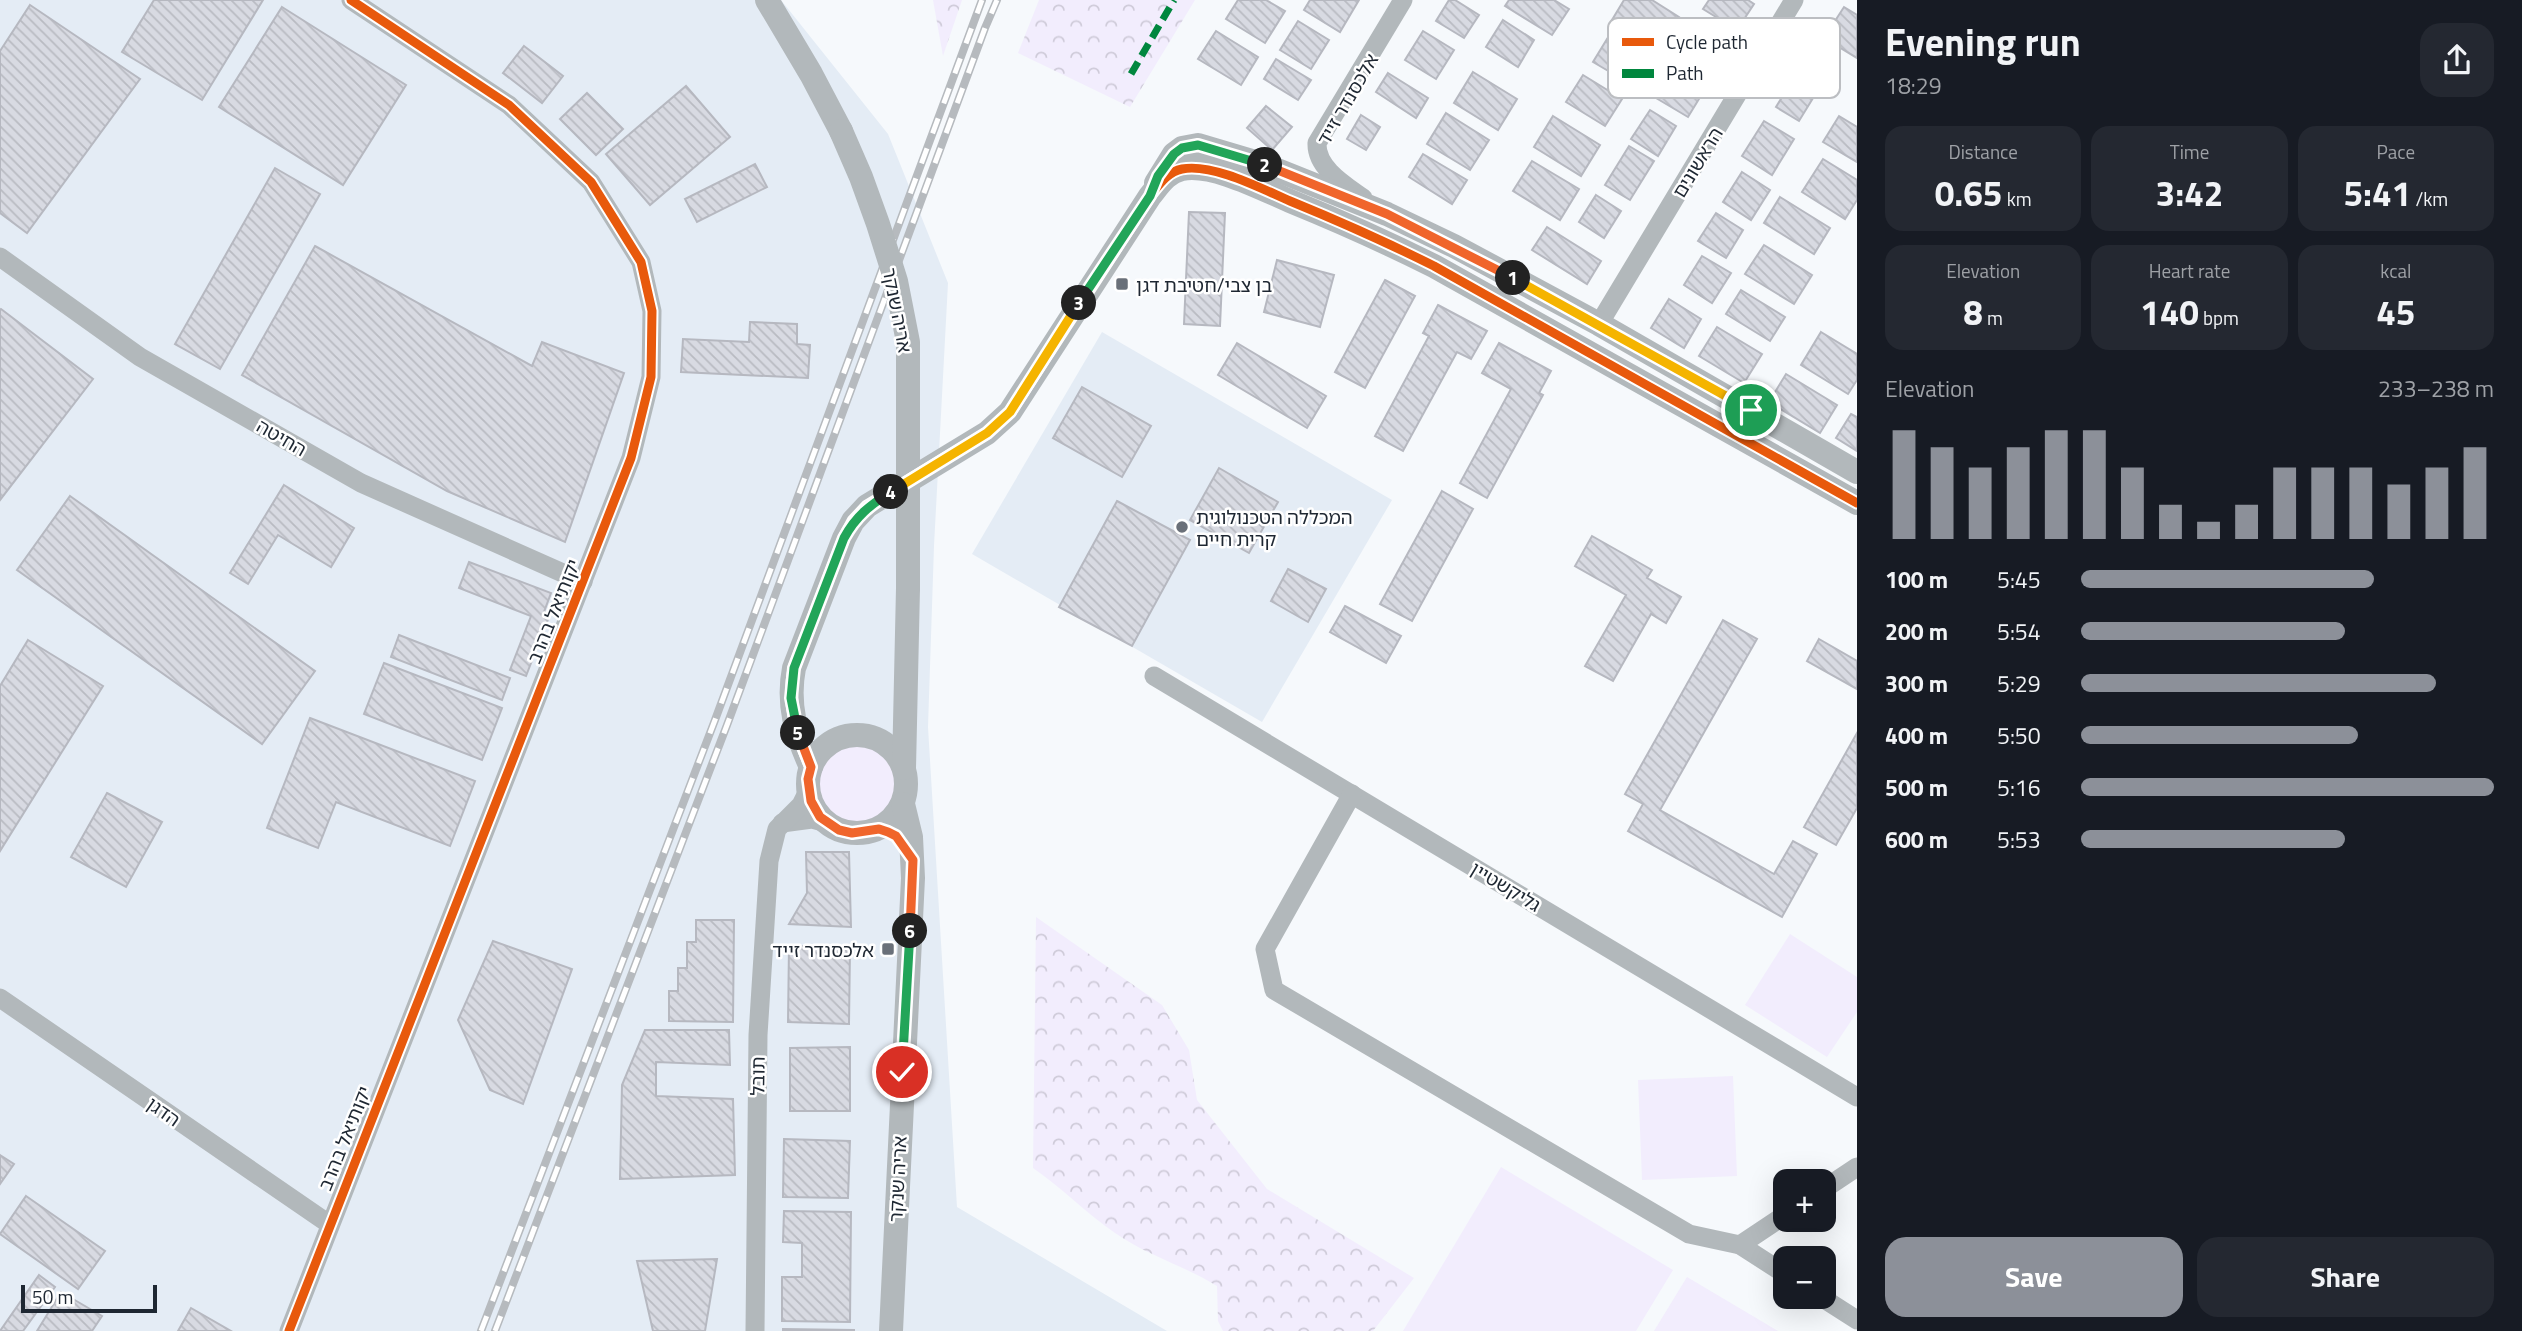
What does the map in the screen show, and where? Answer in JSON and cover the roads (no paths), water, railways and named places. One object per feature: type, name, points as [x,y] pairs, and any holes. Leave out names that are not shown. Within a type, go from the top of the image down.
[{"type":"street","name":"יקותיאל בהרב","points":[[289,1331],[631,458],[650,377],[652,311],[640,262],[591,182],[509,105],[351,0]]},
{"type":"street","name":"אריה שנקר","points":[[767,0],[811,74],[861,177],[896,281],[908,342],[908,588],[904,768]]},
{"type":"street","name":"אלכסנדר זייד","points":[[1387,214],[1340,181],[1321,162],[1317,143],[1403,0]]},
{"type":"street","name":"הראשונים","points":[[1783,18],[1794,0]]},
{"type":"street","name":"הראשונים","points":[[1599,324],[1735,98]]},
{"type":"street","points":[[1150,196],[1158,176],[1174,154],[1182,148],[1198,145],[1262,164],[1387,214],[1454,246],[1599,324],[1857,472]]},
{"type":"street","points":[[827,823],[815,809],[792,711],[791,683],[794,668],[853,521],[867,506],[987,433],[1010,412],[1150,196],[1170,174],[1184,169],[1208,170],[1246,182],[1372,235],[1446,273],[1857,503]]},
{"type":"street","name":"החיטה","points":[[0,257],[140,357],[361,483],[583,582]]},
{"type":"street","name":"גליקשטיין","points":[[1154,676],[1857,1097]]},
{"type":"street","points":[[810,779],[826,746],[876,728],[893,712],[905,691]]},
{"type":"street","points":[[781,823],[812,819],[852,833],[879,829],[893,819],[903,804],[907,780],[897,755],[887,745],[875,738],[824,739],[801,724],[792,711]]},
{"type":"street","name":"תובל","points":[[755,1331],[758,1035],[769,861],[774,836],[781,823],[801,805],[810,779]]},
{"type":"street","points":[[1352,794],[1265,949],[1274,990],[1689,1234],[1740,1245],[1773,1266]]},
{"type":"street","name":"אריה שנקר","points":[[891,1331],[913,860],[903,804]]},
{"type":"street","points":[[879,829],[896,836],[913,860]]},
{"type":"street","name":"הדגן","points":[[0,998],[329,1224]]},
{"type":"street","points":[[1836,1181],[1857,1167]]},
{"type":"street","points":[[1740,1245],[1773,1223]]},
{"type":"street","points":[[1836,1307],[1857,1320]]},
{"type":"railway","points":[[481,1331],[715,720],[982,0]]},
{"type":"railway","points":[[495,1331],[727,725],[997,0]]},
{"type":"place","name":"בן צבי/חטיבת דגן","points":[[1122,284]]},
{"type":"place","name":"המכללה הטכנולוגית קרית חיים","points":[[1182,527]]},
{"type":"place","name":"אלכסנדר זייד","points":[[888,949]]}]
